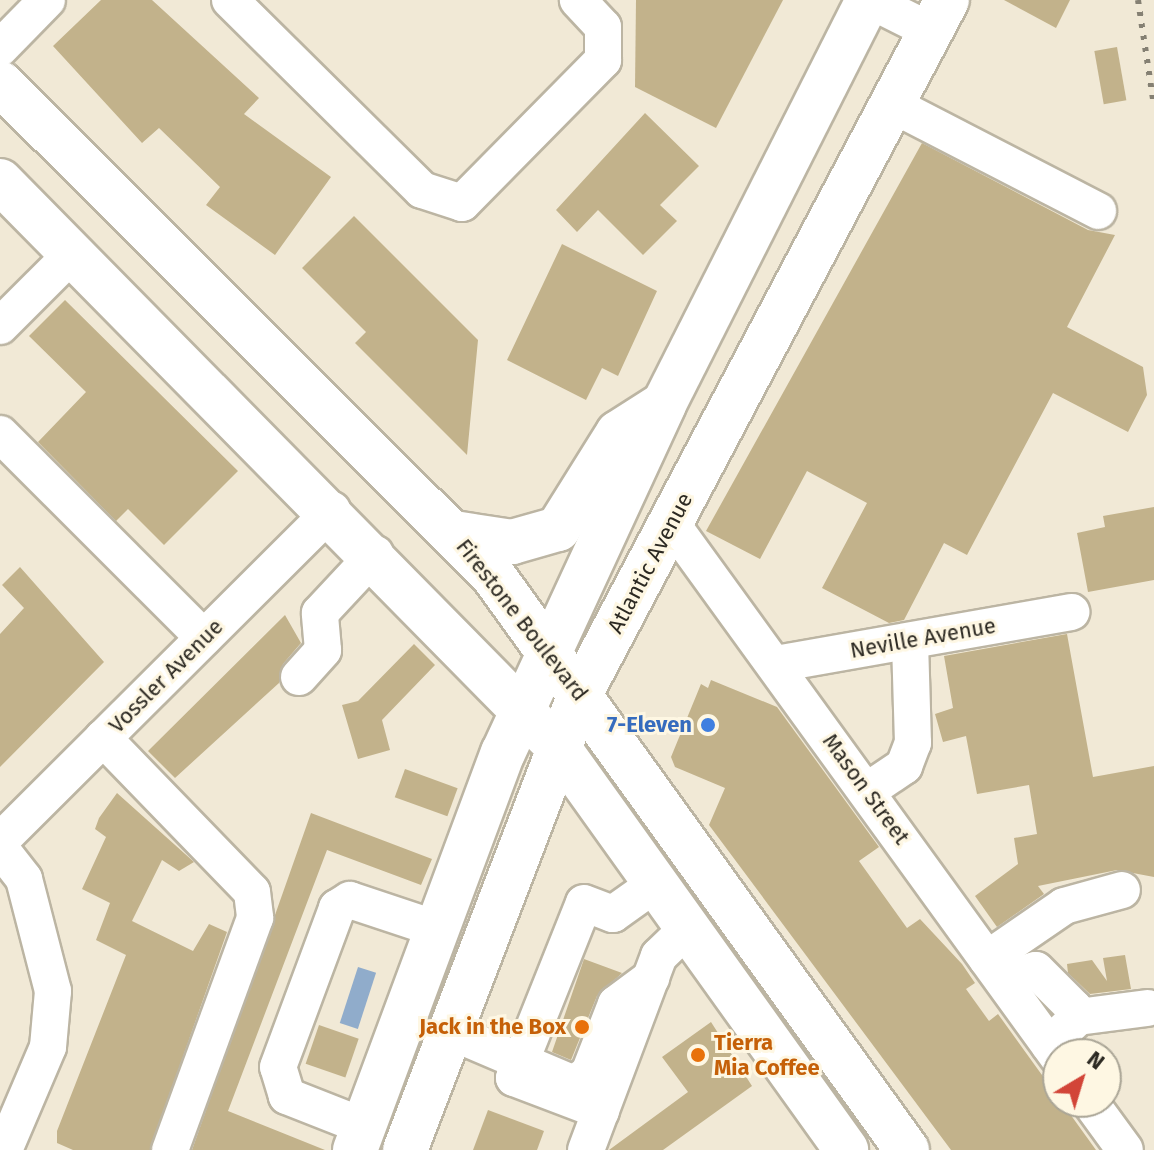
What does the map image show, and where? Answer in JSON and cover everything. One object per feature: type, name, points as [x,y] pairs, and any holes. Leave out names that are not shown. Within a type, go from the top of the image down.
[{"type":"main road","points":[[359,1138],[523,709],[552,652],[664,404],[869,0]]},
{"type":"main road","name":"Atlantic Avenue","points":[[405,1150],[580,694],[939,15]]},
{"type":"main road","name":"Firestone Boulevard","points":[[0,83],[454,533],[552,652],[907,1150]]},
{"type":"main road","points":[[0,181],[332,510],[558,747],[846,1150]]},
{"type":"main road","points":[[454,533],[512,542],[558,529],[618,433],[664,404]]},
{"type":"street","points":[[0,48],[47,0]]},
{"type":"street","points":[[230,0],[422,190],[462,203],[603,60],[603,27],[578,0]]},
{"type":"street","points":[[869,0],[939,15]]},
{"type":"street","points":[[891,104],[1098,211]]},
{"type":"street","points":[[0,326],[73,253]]},
{"type":"street","points":[[0,434],[204,638]]},
{"type":"street","name":"Vossler Avenue","points":[[0,841],[332,510]]},
{"type":"street","name":"Mason Street","points":[[671,523],[1045,1038]]},
{"type":"street","points":[[299,677],[323,650],[320,613],[375,554]]},
{"type":"street","name":"Neville Avenue","points":[[776,664],[1071,612]]},
{"type":"street","points":[[867,791],[904,766],[913,743],[910,641]]},
{"type":"street","points":[[103,738],[252,892],[255,918],[170,1150]]},
{"type":"street","points":[[0,848],[29,890],[53,991],[48,1047],[4,1150]]},
{"type":"street","points":[[601,1111],[514,1078],[584,903],[613,914],[655,884]]},
{"type":"street","points":[[995,969],[1064,906],[1122,890]]},
{"type":"street","points":[[359,1138],[287,1096],[278,1067],[337,908],[350,900],[437,929]]},
{"type":"street","points":[[586,1150],[659,956],[687,929]]},
{"type":"street","points":[[995,969],[1036,970],[1078,1017]]},
{"type":"street","points":[[449,1031],[522,1058],[546,1076],[581,1082],[616,1004],[651,978]]},
{"type":"street","points":[[1063,1038],[1078,1017],[1147,1008]]},
{"type":"street","points":[[1102,1118],[1125,1150]]},
{"type":"water","points":[[358,967],[376,973],[358,1029],[340,1023]]},
{"type":"building","points":[[101,0],[152,0],[259,98],[244,114],[331,177],[275,255],[206,205],[220,187],[159,128],[142,143],[53,46]]},
{"type":"building","points":[[636,0],[783,0],[716,128],[635,87]]},
{"type":"building","points":[[1004,0],[1070,0],[1056,28]]},
{"type":"building","points":[[1117,47],[1126,100],[1104,104],[1094,51]]},
{"type":"building","points":[[645,113],[699,166],[660,205],[677,221],[643,255],[598,210],[577,232],[556,210]]},
{"type":"building","points":[[922,143],[1088,230],[1115,235],[1067,327],[1143,367],[1147,395],[1128,432],[1053,393],[967,555],[944,543],[904,620],[889,623],[822,588],[867,503],[807,471],[760,559],[706,531]]},
{"type":"building","points":[[354,216],[478,340],[467,455],[355,343],[366,332],[302,268]]},
{"type":"building","points":[[562,244],[657,291],[618,376],[602,368],[586,400],[507,360]]},
{"type":"building","points":[[65,300],[238,471],[164,545],[128,509],[116,521],[38,442],[86,392],[29,336]]},
{"type":"building","points":[[1154,507],[1154,580],[1088,592],[1077,533],[1105,527],[1103,516]]},
{"type":"building","points":[[20,567],[104,662],[0,767],[0,634],[24,608],[2,585]]},
{"type":"building","points":[[285,615],[301,643],[283,664],[279,683],[175,778],[148,751]]},
{"type":"building","points":[[1067,634],[1093,777],[1154,766],[1154,877],[1117,870],[1038,886],[1044,894],[997,927],[975,896],[1018,864],[1014,838],[1037,834],[1029,785],[977,794],[966,736],[943,742],[935,714],[953,708],[944,656]]},
{"type":"building","points":[[414,644],[435,665],[382,720],[390,750],[358,759],[342,705],[358,701]]},
{"type":"building","points":[[711,680],[777,707],[879,847],[859,861],[907,928],[920,919],[962,964],[975,983],[966,989],[989,1021],[998,1014],[1042,1075],[1042,1118],[1073,1118],[1096,1150],[951,1150],[709,825],[725,788],[675,767],[671,757],[701,684],[708,688]]},
{"type":"building","points":[[405,769],[458,788],[447,816],[395,797]]},
{"type":"building","points":[[117,793],[194,862],[179,871],[162,860],[132,921],[193,951],[209,924],[227,932],[150,1150],[73,1150],[57,1143],[57,1131],[126,955],[96,940],[110,903],[82,889],[106,837],[95,829],[99,818]]},
{"type":"building","points":[[311,813],[432,859],[421,885],[327,850],[228,1111],[325,1150],[192,1150]]},
{"type":"building","points":[[1125,955],[1131,989],[1090,994],[1068,973],[1067,964],[1092,960],[1107,981],[1103,958]]},
{"type":"building","points":[[584,959],[622,973],[597,996],[571,1060],[552,1052]]},
{"type":"building","points":[[711,1022],[752,1086],[663,1150],[609,1150],[688,1092],[662,1057]]},
{"type":"building","points":[[319,1025],[359,1039],[345,1077],[306,1064]]},
{"type":"building","points":[[488,1110],[544,1131],[537,1150],[473,1150]]},
{"type":"railway","points":[[1138,0],[1154,106]]},
{"type":"place","name":"7-Eleven","points":[[708,725]]},
{"type":"place","name":"Jack in the Box","points":[[582,1027]]},
{"type":"place","name":"Tierra Mia Coffee","points":[[698,1055]]}]
